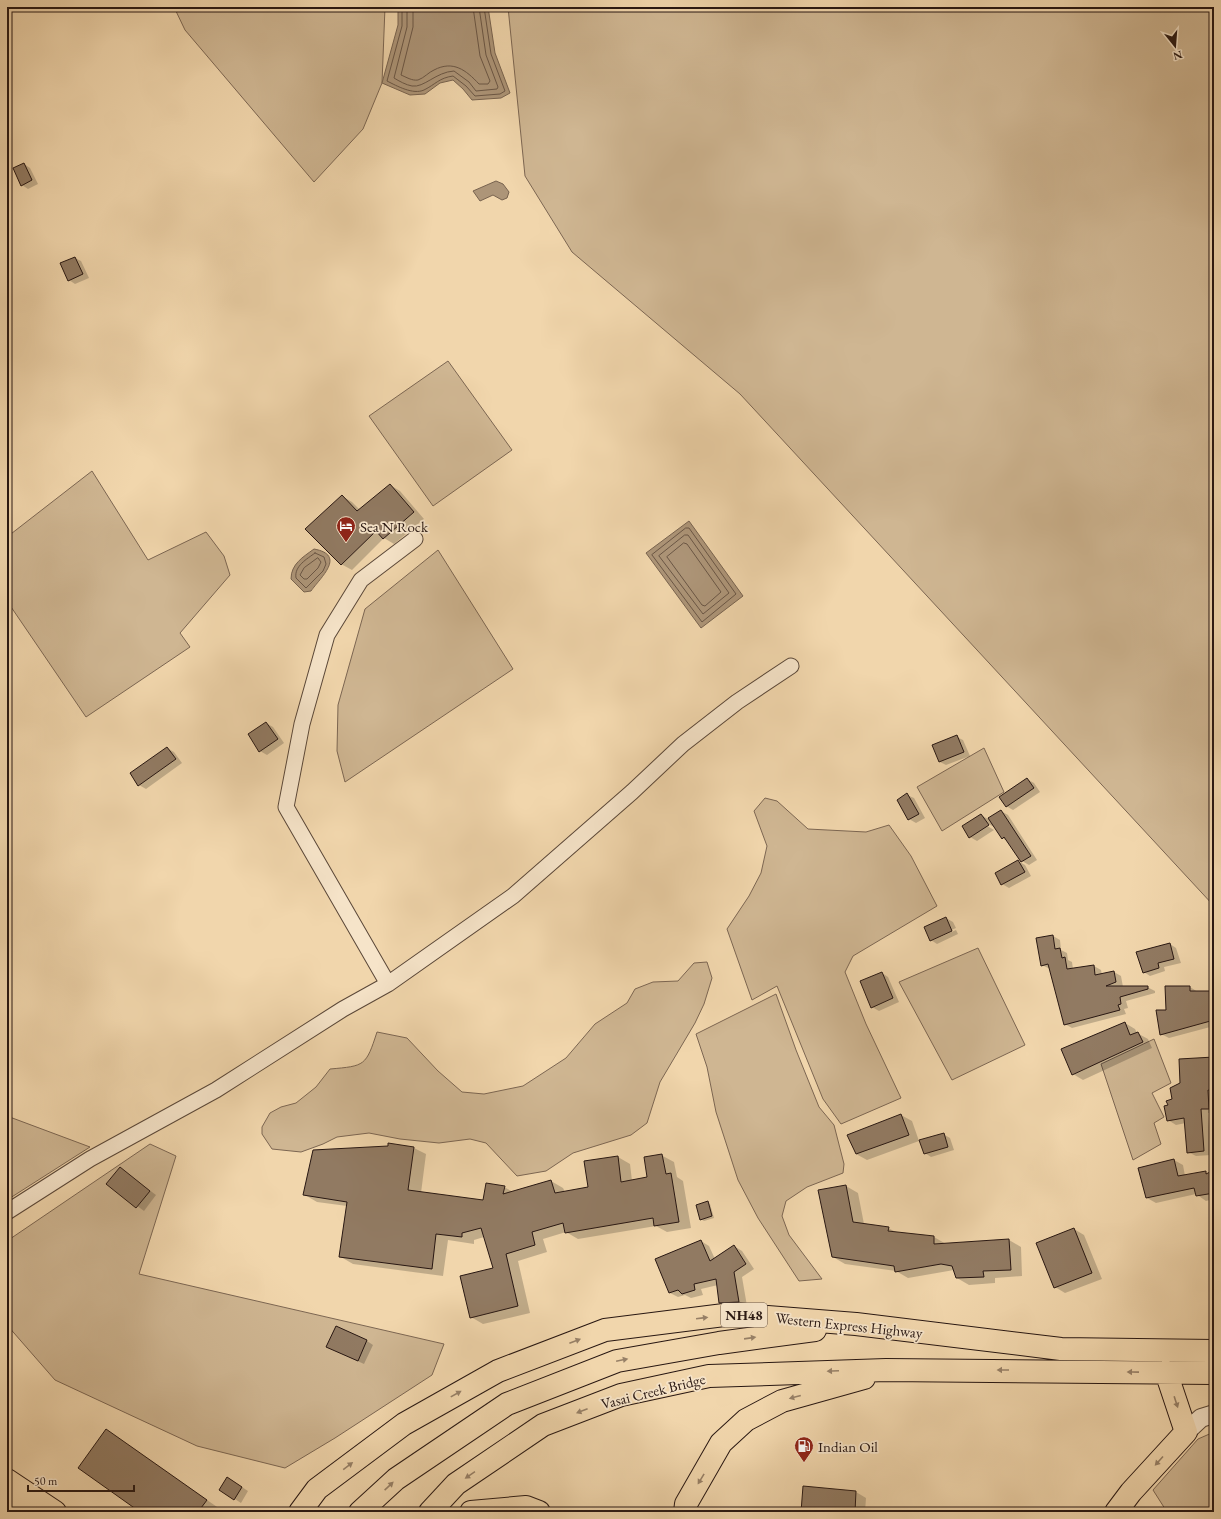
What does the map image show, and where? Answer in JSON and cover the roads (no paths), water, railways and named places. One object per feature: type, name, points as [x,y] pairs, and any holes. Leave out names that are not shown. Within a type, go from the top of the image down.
[{"type":"main road","name":"Western Express Highway","points":[[300,1512],[317,1490],[404,1424],[498,1371],[605,1330],[732,1314],[856,1324],[1061,1349],[1214,1351]]},
{"type":"main road","points":[[360,1512],[396,1479],[508,1404],[617,1361],[719,1343],[856,1324]]},
{"type":"main road","points":[[685,1512],[686,1504],[721,1443],[746,1420],[782,1401],[850,1383],[886,1370],[1214,1373]]},
{"type":"main road","name":"Vasai Creek Bridge","points":[[430,1512],[456,1484],[543,1426],[621,1395],[709,1376],[886,1370]]},
{"type":"main road","points":[[1116,1512],[1131,1492],[1186,1432],[1166,1372]]},
{"type":"main road","points":[[7,1480],[55,1512]]},
{"type":"main road","points":[[7,1498],[27,1512]]},
{"type":"main road","points":[[471,1512],[526,1507],[539,1512]]},
{"type":"street","points":[[388,984],[286,807],[302,724],[327,635],[361,580],[415,539]]},
{"type":"street","points":[[7,1212],[90,1159],[216,1090],[343,1009],[388,984],[513,896],[632,792],[683,744],[737,702],[792,666]]},
{"type":"street","points":[[1186,1432],[1201,1418],[1214,1414]]},
{"type":"water","points":[[398,7],[488,7],[495,53],[510,93],[501,98],[472,100],[453,80],[440,83],[425,94],[410,95],[382,83],[398,25]]},
{"type":"water","points":[[496,181],[503,184],[509,192],[507,198],[502,200],[493,195],[480,201],[473,191]]},
{"type":"water","points":[[689,521],[743,596],[701,628],[646,553]]},
{"type":"water","points":[[314,549],[324,552],[329,556],[330,561],[325,574],[311,591],[304,592],[291,579],[293,569],[298,561]]},
{"type":"place","name":"Sea N Rock","points":[[346,543]]},
{"type":"place","name":"Indian Oil","points":[[804,1463]]}]
